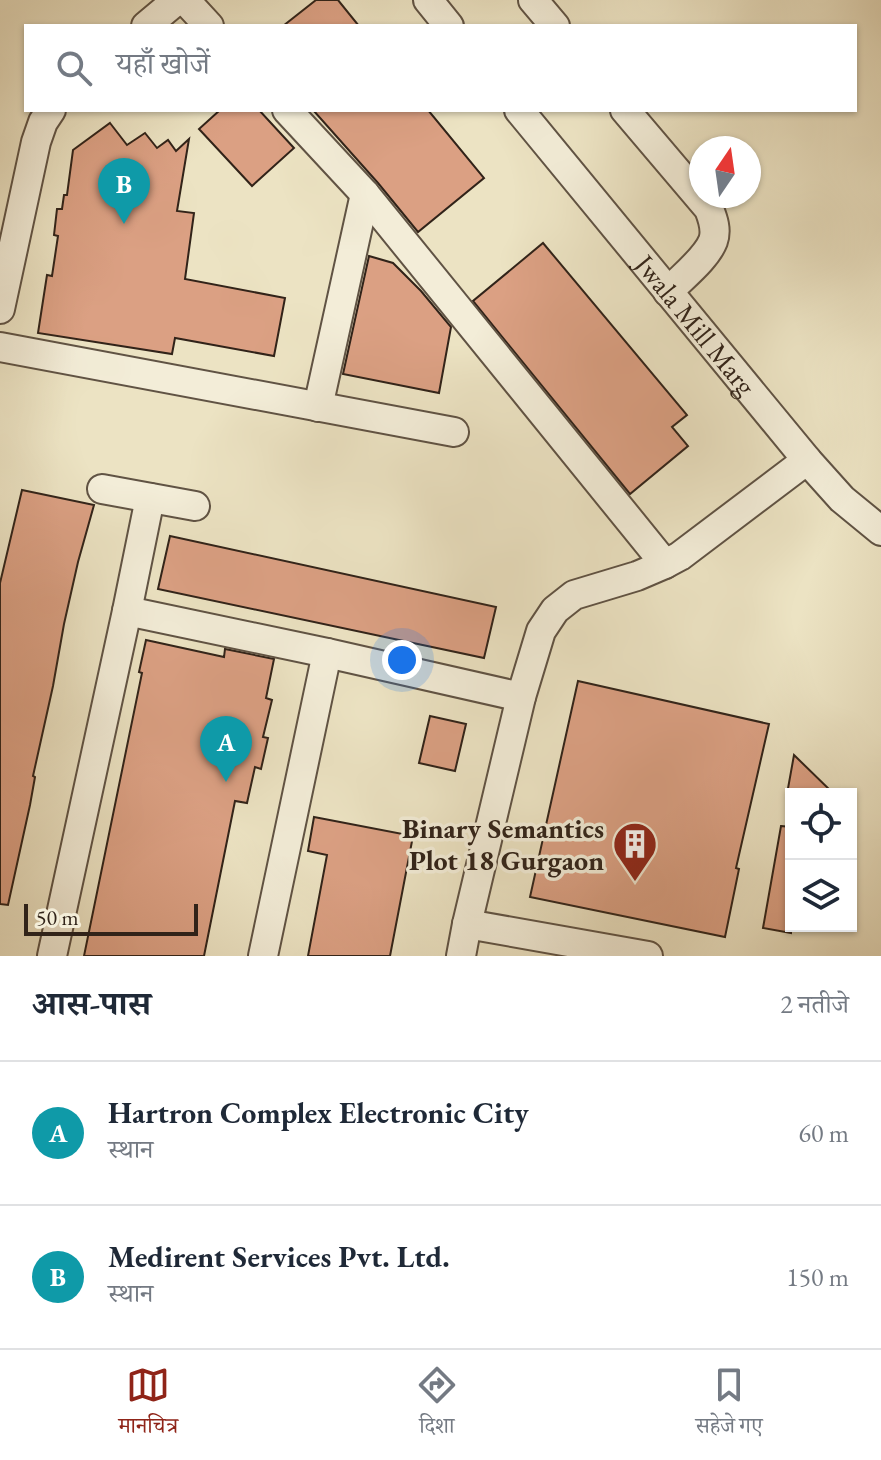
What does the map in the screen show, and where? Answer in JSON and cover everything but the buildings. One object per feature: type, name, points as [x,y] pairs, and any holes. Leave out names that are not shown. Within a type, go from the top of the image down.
[{"type":"street","points":[[148,24],[177,0]]},
{"type":"street","points":[[185,0],[207,24]]},
{"type":"street","points":[[428,0],[447,24]]},
{"type":"street","points":[[533,0],[553,24]]},
{"type":"street","points":[[0,309],[36,142],[50,112]]},
{"type":"street","points":[[289,112],[365,194],[665,564]]},
{"type":"street","name":"Jwala Mill Marg","points":[[521,112],[807,460],[842,499],[881,531]]},
{"type":"street","points":[[627,112],[709,209],[714,219],[713,242],[668,292]]},
{"type":"street","points":[[318,407],[365,194]]},
{"type":"street","points":[[0,347],[454,432]]},
{"type":"street","points":[[461,956],[521,697],[541,631],[555,610],[574,595],[637,576],[680,556],[807,460]]},
{"type":"street","points":[[102,489],[195,506]]},
{"type":"street","points":[[52,956],[150,498]]},
{"type":"street","points":[[127,611],[521,697]]},
{"type":"street","points":[[263,956],[327,653]]},
{"type":"street","points":[[467,924],[648,956]]},
{"type":"place","name":"Medirent Services Pvt. Ltd.","points":[[124,224]]},
{"type":"place","name":"Hartron Complex Electronic City","points":[[226,782]]},
{"type":"place","name":"Binary Semantics Plot 18 Gurgaon","points":[[635,883]]}]
